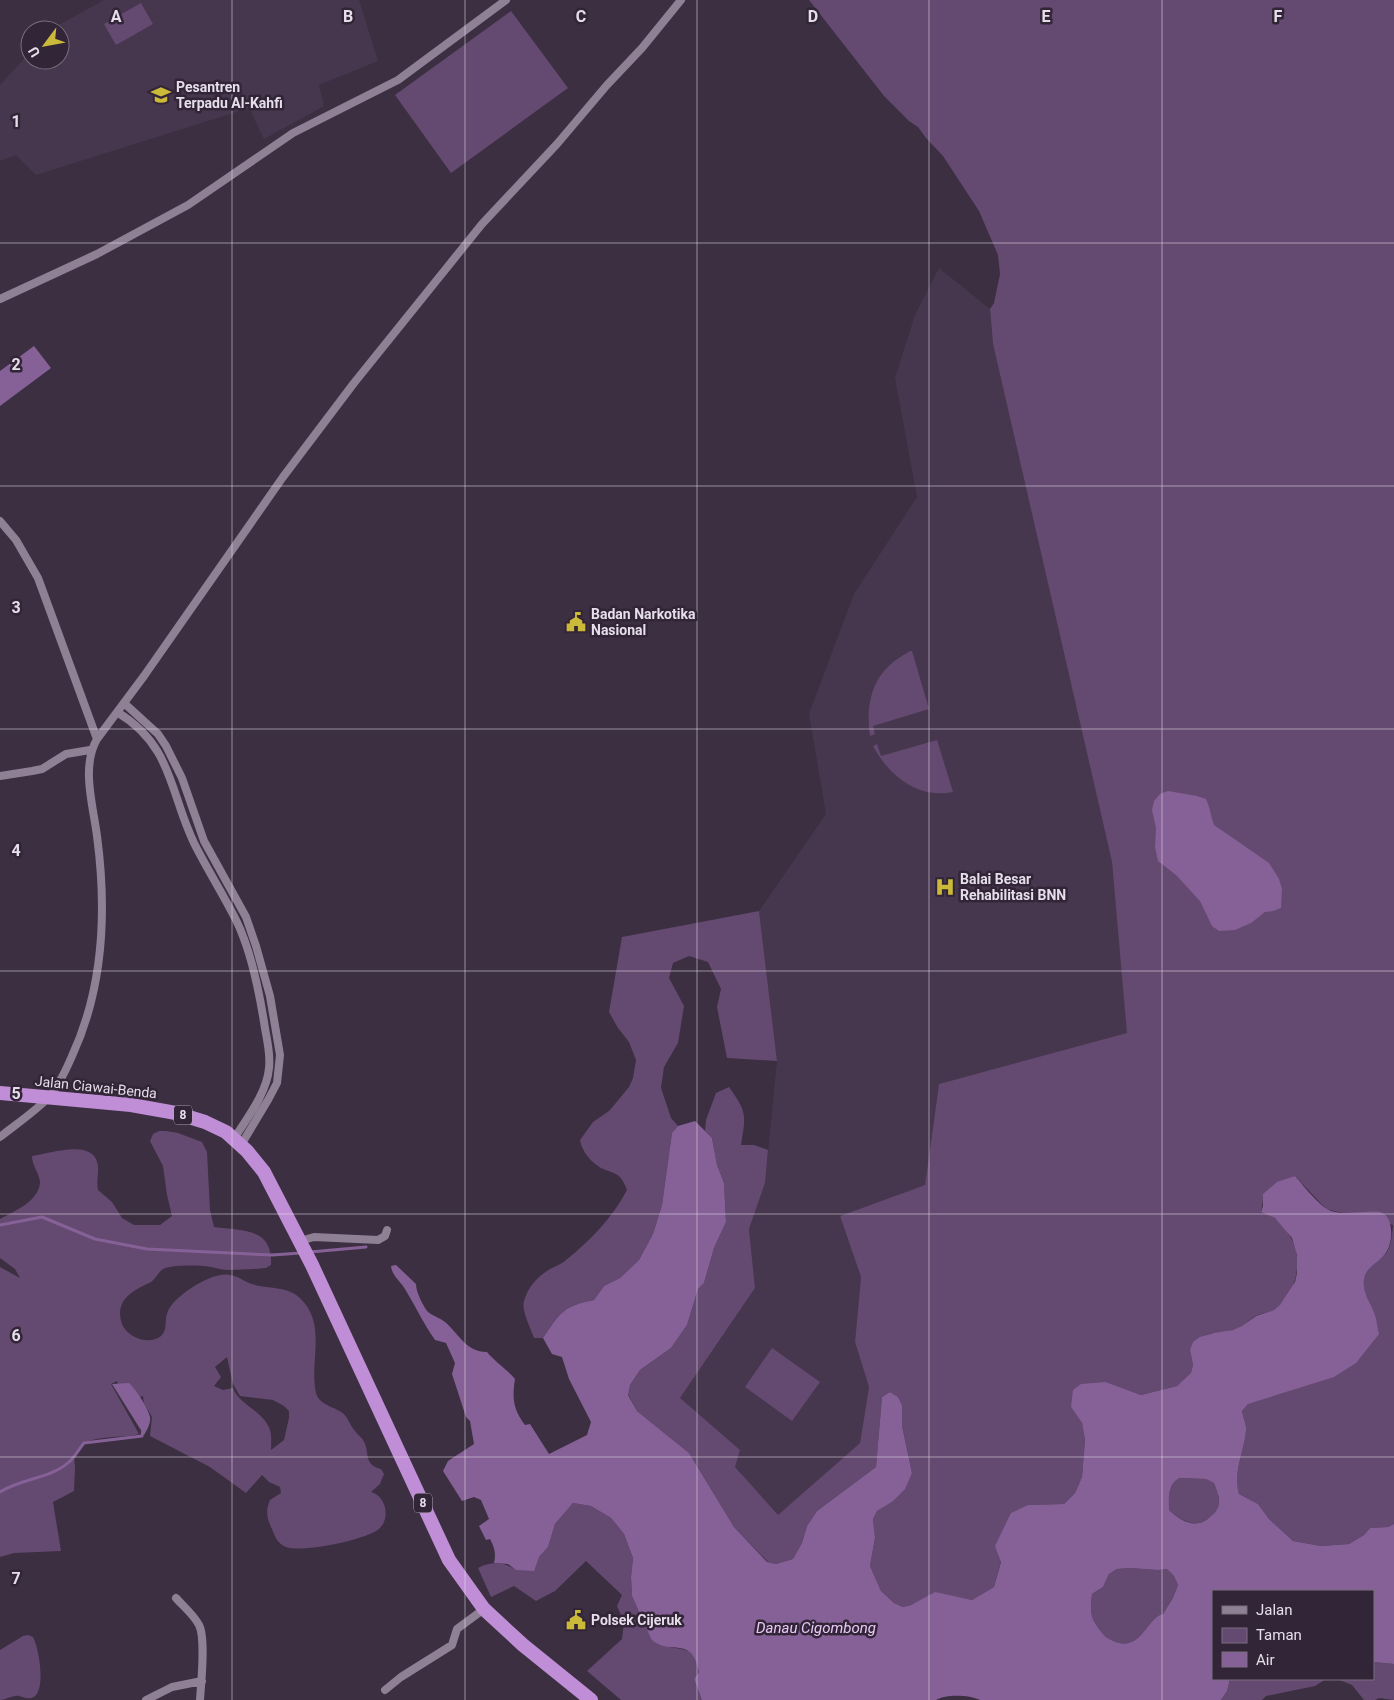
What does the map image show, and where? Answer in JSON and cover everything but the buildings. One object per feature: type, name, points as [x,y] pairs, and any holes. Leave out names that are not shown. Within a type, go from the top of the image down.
[{"type":"highway","name":"Jalan Ciawai-Benda","points":[[0,1093],[131,1105],[176,1113],[205,1122],[226,1132],[238,1142],[264,1172],[301,1243]]},
{"type":"highway","name":"8","points":[[301,1243],[449,1560],[484,1609],[523,1645],[591,1700]]},
{"type":"street","points":[[0,299],[97,254],[188,206],[293,133],[398,80],[506,0]]},
{"type":"street","points":[[0,1137],[48,1098],[65,1072],[90,1011],[103,936],[103,893],[90,788],[90,750],[279,482],[354,383],[482,224],[557,144],[607,85],[642,48],[681,0]]},
{"type":"street","points":[[0,520],[16,540],[38,578],[97,739]]},
{"type":"street","points":[[124,703],[158,734],[182,778],[198,827],[246,917],[270,996],[280,1054],[277,1083],[268,1100],[238,1142]]},
{"type":"street","points":[[117,712],[130,720],[158,750],[173,782],[189,831],[237,921],[260,998],[270,1067],[267,1080],[238,1142]]},
{"type":"street","points":[[0,776],[42,769],[66,754],[90,750]]},
{"type":"street","points":[[189,831],[198,827]]},
{"type":"street","points":[[301,1243],[314,1237],[378,1240],[385,1236],[387,1230]]},
{"type":"street","points":[[176,1598],[199,1624],[202,1632],[200,1700]]},
{"type":"street","points":[[385,1690],[452,1645],[457,1629],[484,1609]]},
{"type":"street","points":[[146,1700],[172,1687],[202,1681]]},
{"type":"shaded area","name":"Pesantren Terpadu Al-Kahfi","points":[[104,0],[359,0],[378,61],[319,85],[324,106],[264,139],[249,108],[36,175],[16,155],[0,161],[0,85],[20,63],[20,70],[70,70],[70,20],[68,20]]},
{"type":"shaded area","name":"Balai Besar Rehabilitasi BNN","points":[[939,268],[990,309],[993,344],[1112,862],[1128,1033],[939,1084],[925,1185],[840,1216],[861,1277],[855,1342],[869,1387],[860,1443],[777,1516],[680,1398],[755,1288],[749,1229],[765,1183],[777,1061],[759,911],[826,814],[809,714],[854,594],[917,497],[895,378],[915,315]]},
{"type":"green space","points":[[809,0],[1394,0],[1394,1524],[1388,1527],[1370,1528],[1364,1535],[1349,1544],[1321,1546],[1293,1541],[1269,1519],[1258,1504],[1239,1494],[1237,1485],[1238,1469],[1246,1429],[1242,1411],[1248,1404],[1375,1316],[1365,1294],[1364,1276],[1369,1268],[1387,1252],[1390,1246],[1393,1225],[1326,1209],[1295,1176],[1264,1194],[1261,1212],[1273,1217],[1283,1225],[1293,1241],[1296,1252],[1297,1272],[1293,1287],[1285,1300],[1274,1310],[1255,1316],[1239,1328],[1209,1334],[1201,1339],[1190,1350],[1193,1365],[1191,1374],[1177,1386],[1141,1395],[1106,1382],[1071,1407],[1082,1423],[1085,1440],[1082,1477],[1075,1493],[1064,1504],[1028,1505],[1001,1561],[994,1587],[972,1600],[935,1593],[903,1607],[894,1603],[881,1591],[870,1566],[875,1538],[873,1519],[877,1511],[892,1502],[912,1473],[902,1426],[902,1405],[898,1397],[890,1392],[882,1397],[876,1467],[817,1511],[807,1526],[802,1543],[793,1559],[776,1564],[768,1562],[734,1527],[689,1453],[637,1411],[628,1394],[630,1385],[640,1370],[671,1348],[687,1325],[698,1289],[704,1283],[714,1248],[726,1222],[724,1183],[717,1165],[712,1138],[705,1131],[706,1120],[716,1093],[729,1087],[742,1108],[744,1127],[741,1145],[754,1145],[768,1150],[765,1183],[749,1229],[755,1288],[680,1398],[740,1450],[735,1467],[778,1515],[860,1443],[869,1387],[855,1342],[861,1277],[840,1216],[925,1185],[939,1084],[1127,1033],[1112,862],[993,344],[990,309],[994,303],[1000,274],[998,255],[979,211],[943,156],[918,127],[909,121],[884,96]]},
{"type":"green space","points":[[141,3],[153,24],[116,45],[104,24]]},
{"type":"green space","points":[[511,11],[568,88],[451,173],[395,95]]},
{"type":"green space","points":[[912,651],[929,709],[873,726],[875,734],[870,736],[869,707],[878,679],[895,660]]},
{"type":"green space","points":[[937,740],[953,792],[928,792],[906,783],[887,767],[873,746],[877,744],[881,756]]},
{"type":"green space","points":[[759,911],[777,1061],[727,1058],[717,1007],[721,989],[708,962],[689,956],[673,963],[669,978],[684,1006],[678,1043],[664,1067],[661,1088],[671,1118],[678,1126],[672,1133],[662,1205],[653,1234],[639,1260],[620,1278],[604,1286],[594,1300],[575,1305],[563,1312],[543,1338],[534,1338],[523,1305],[531,1287],[541,1275],[564,1261],[584,1245],[608,1219],[627,1190],[619,1176],[601,1168],[590,1160],[580,1140],[593,1122],[609,1111],[615,1104],[629,1087],[633,1078],[636,1060],[629,1042],[609,1012],[622,937]]},
{"type":"green space","points":[[159,1131],[166,1131],[178,1133],[202,1142],[207,1152],[210,1210],[214,1227],[245,1231],[261,1237],[267,1244],[271,1265],[266,1268],[238,1270],[194,1265],[165,1268],[151,1282],[131,1293],[123,1302],[120,1314],[123,1327],[127,1332],[138,1338],[144,1340],[156,1339],[163,1334],[168,1311],[178,1298],[205,1280],[223,1275],[233,1276],[255,1285],[285,1290],[301,1299],[309,1309],[313,1320],[316,1344],[314,1381],[318,1398],[344,1414],[363,1440],[371,1464],[381,1469],[384,1474],[380,1484],[371,1492],[376,1494],[383,1503],[386,1514],[385,1519],[379,1529],[372,1533],[348,1541],[319,1547],[294,1548],[283,1546],[276,1537],[267,1515],[270,1500],[281,1493],[280,1487],[269,1482],[262,1475],[246,1493],[210,1467],[150,1436],[152,1417],[144,1403],[143,1396],[136,1398],[119,1388],[117,1381],[111,1384],[139,1434],[93,1440],[77,1450],[74,1455],[74,1491],[53,1502],[61,1551],[14,1553],[0,1557],[0,1267],[20,1278],[15,1269],[0,1258],[0,1219],[18,1209],[35,1196],[40,1180],[32,1156],[78,1149],[93,1155],[98,1165],[98,1190],[112,1202],[122,1218],[134,1225],[160,1225],[172,1216],[163,1166],[150,1141],[153,1134]],"holes":[[[227,1357],[233,1384],[240,1396],[273,1400],[289,1411],[284,1440],[271,1450],[271,1432],[263,1418],[240,1399],[233,1388],[223,1390],[214,1386],[221,1377],[215,1367]]]},
{"type":"green space","points":[[772,1348],[820,1382],[792,1421],[745,1387]]},
{"type":"green space","points":[[1178,1478],[1206,1479],[1214,1483],[1218,1493],[1218,1507],[1206,1520],[1200,1523],[1190,1522],[1179,1518],[1169,1510],[1170,1488]]},
{"type":"green space","points":[[573,1503],[591,1506],[611,1518],[624,1534],[633,1558],[632,1596],[651,1639],[665,1646],[690,1652],[693,1655],[699,1672],[694,1679],[702,1700],[621,1700],[587,1671],[622,1639],[624,1622],[617,1606],[622,1595],[586,1561],[555,1591],[536,1601],[514,1586],[491,1597],[478,1568],[497,1563],[507,1565],[516,1570],[539,1557],[548,1547],[555,1524]]},
{"type":"green space","points":[[1117,1569],[1167,1569],[1174,1576],[1178,1585],[1173,1598],[1163,1614],[1157,1616],[1138,1638],[1125,1644],[1107,1638],[1103,1634],[1093,1620],[1091,1601],[1092,1594],[1103,1587],[1109,1574]]},
{"type":"green space","points":[[28,1635],[33,1637],[39,1659],[41,1677],[38,1693],[32,1698],[16,1696],[0,1700],[0,1650]]},
{"type":"green space","points":[[1374,1662],[1394,1664],[1394,1700],[1379,1698],[1364,1700],[1352,1685],[1340,1680],[1374,1680]]},
{"type":"green space","points":[[1230,1680],[1324,1680],[1315,1686],[1266,1696],[1262,1700],[1221,1700],[1227,1691]]},
{"type":"water","points":[[34,346],[51,368],[0,406],[0,371]]},
{"type":"water","points":[[1168,791],[1206,799],[1214,825],[1269,863],[1279,879],[1282,889],[1281,908],[1265,912],[1251,923],[1235,930],[1219,931],[1212,926],[1200,901],[1176,875],[1158,861],[1155,847],[1156,828],[1152,810],[1154,801],[1160,794]]},
{"type":"water","name":"Danau Cigombong","points":[[695,1121],[712,1138],[717,1165],[724,1183],[726,1222],[714,1248],[704,1283],[698,1289],[687,1325],[671,1348],[640,1370],[630,1385],[628,1395],[637,1411],[689,1453],[734,1527],[767,1562],[776,1564],[793,1559],[802,1543],[807,1526],[817,1511],[876,1467],[882,1397],[890,1392],[898,1397],[902,1405],[902,1426],[912,1473],[905,1489],[892,1502],[877,1511],[873,1519],[875,1538],[870,1566],[881,1591],[894,1603],[903,1607],[911,1605],[935,1592],[972,1600],[994,1587],[1001,1562],[995,1546],[1011,1513],[1028,1505],[1064,1504],[1075,1493],[1082,1477],[1085,1440],[1082,1423],[1071,1407],[1073,1390],[1081,1384],[1106,1382],[1141,1395],[1177,1386],[1191,1373],[1193,1365],[1190,1350],[1193,1342],[1200,1337],[1233,1330],[1256,1316],[1274,1310],[1280,1305],[1295,1282],[1297,1255],[1292,1238],[1275,1218],[1261,1212],[1263,1194],[1277,1182],[1295,1176],[1319,1203],[1332,1211],[1339,1213],[1380,1212],[1385,1214],[1390,1224],[1390,1243],[1385,1254],[1367,1271],[1364,1279],[1366,1293],[1375,1315],[1379,1334],[1356,1363],[1334,1377],[1248,1404],[1242,1411],[1246,1431],[1238,1469],[1237,1485],[1239,1494],[1258,1504],[1269,1519],[1293,1541],[1321,1546],[1349,1544],[1364,1535],[1370,1528],[1388,1527],[1394,1524],[1394,1664],[1374,1662],[1374,1590],[1212,1590],[1212,1680],[1230,1680],[1227,1691],[1221,1700],[980,1700],[958,1696],[936,1700],[702,1700],[694,1679],[699,1672],[696,1660],[691,1653],[680,1648],[658,1644],[651,1639],[632,1596],[633,1558],[624,1534],[611,1518],[591,1506],[573,1503],[555,1524],[548,1547],[539,1557],[534,1571],[516,1570],[508,1564],[494,1563],[493,1545],[490,1539],[486,1540],[479,1526],[489,1519],[481,1500],[474,1497],[462,1501],[443,1471],[448,1461],[474,1444],[470,1421],[466,1417],[452,1374],[455,1363],[446,1343],[435,1340],[394,1274],[391,1266],[396,1265],[416,1284],[420,1299],[428,1312],[445,1322],[468,1346],[487,1352],[515,1379],[514,1398],[518,1414],[525,1425],[530,1424],[549,1454],[587,1435],[591,1422],[569,1379],[562,1357],[552,1354],[543,1338],[563,1312],[575,1305],[594,1300],[604,1286],[620,1278],[639,1260],[653,1234],[662,1205],[672,1133],[678,1126]],"holes":[[[1179,1478],[1206,1479],[1214,1483],[1219,1501],[1218,1509],[1206,1520],[1200,1523],[1190,1523],[1179,1518],[1169,1510],[1169,1497],[1172,1484],[1175,1481]],[[1117,1569],[1167,1569],[1174,1576],[1178,1585],[1173,1598],[1163,1614],[1157,1616],[1138,1638],[1132,1642],[1125,1644],[1107,1638],[1093,1620],[1091,1611],[1092,1594],[1103,1587],[1109,1574]]]},
{"type":"water","points":[[129,1383],[147,1408],[150,1417],[144,1435],[112,1384]]},
{"type":"waterway","points":[[0,1225],[42,1217],[95,1239],[147,1249],[272,1255],[301,1253]]},
{"type":"waterway","points":[[310,1252],[366,1247]]},
{"type":"waterway","points":[[0,1492],[61,1468],[71,1460],[84,1443],[142,1436],[143,1429]]},
{"type":"place","name":"Pesantren Terpadu Al-Kahfi","points":[[161,95]]},
{"type":"place","name":"Badan Narkotika Nasional","points":[[576,622]]},
{"type":"place","name":"Balai Besar Rehabilitasi BNN","points":[[945,887]]},
{"type":"place","name":"Polsek Cijeruk","points":[[576,1620]]}]
